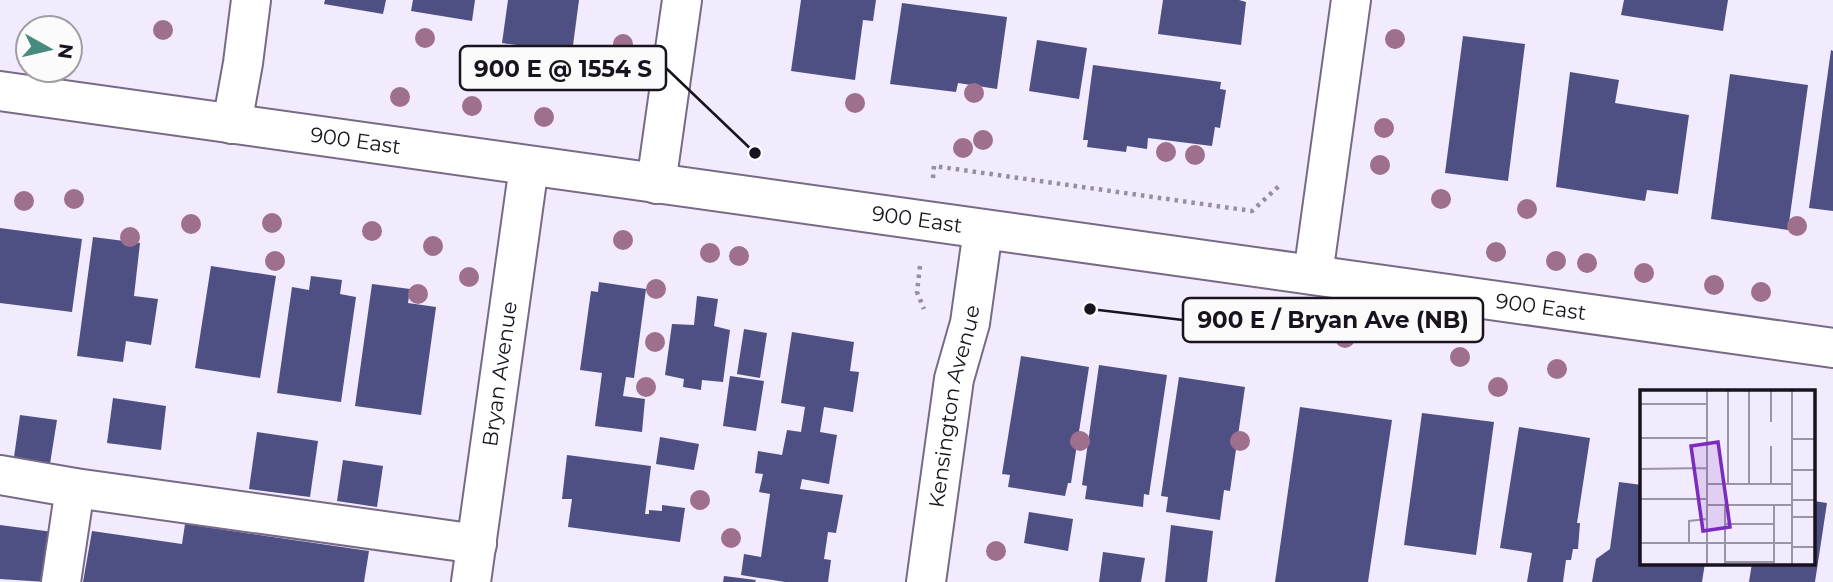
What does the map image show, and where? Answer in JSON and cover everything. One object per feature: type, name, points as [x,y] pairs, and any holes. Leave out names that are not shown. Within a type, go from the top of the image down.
[{"type":"street","points":[[232,124],[251,0]]},
{"type":"street","points":[[656,184],[681,0]]},
{"type":"street","points":[[1313,275],[1351,0]]},
{"type":"street","name":"900 East","points":[[0,91],[1833,348]]},
{"type":"street","name":"Bryan Avenue","points":[[471,582],[529,166]]},
{"type":"street","name":"Kensington Avenue","points":[[926,582],[954,379],[970,323],[983,230]]},
{"type":"street","points":[[0,475],[75,488],[477,544]]},
{"type":"street","points":[[61,582],[75,488]]},
{"type":"path","points":[[934,166],[1252,211]]},
{"type":"path","points":[[917,292],[920,268]]},
{"type":"building","points":[[325,0],[386,0],[383,14],[324,4]]},
{"type":"building","points":[[413,0],[475,0],[472,21],[411,11]]},
{"type":"building","points":[[508,0],[579,0],[572,53],[502,43]]},
{"type":"building","points":[[801,0],[876,0],[873,21],[863,20],[855,80],[791,71]]},
{"type":"building","points":[[1163,0],[1246,2],[1241,45],[1158,34]]},
{"type":"building","points":[[1624,0],[1728,0],[1723,31],[1621,15]]},
{"type":"building","points":[[902,3],[1007,17],[997,89],[958,83],[956,92],[890,84]]},
{"type":"building","points":[[1463,36],[1525,44],[1508,181],[1445,173]]},
{"type":"building","points":[[1037,40],[1087,48],[1079,99],[1029,91]]},
{"type":"building","points":[[1831,50],[1833,51],[1833,211],[1809,208]]},
{"type":"building","points":[[1093,65],[1221,82],[1220,89],[1226,90],[1220,128],[1215,127],[1212,146],[1148,138],[1147,149],[1127,146],[1126,152],[1087,147],[1088,140],[1083,140]]},
{"type":"building","points":[[1570,72],[1619,80],[1615,103],[1689,115],[1678,194],[1647,190],[1645,201],[1556,187]]},
{"type":"building","points":[[1730,74],[1808,85],[1788,230],[1711,219]]},
{"type":"building","points":[[0,228],[82,239],[72,312],[0,303]]},
{"type":"building","points":[[93,237],[140,243],[134,296],[158,299],[151,345],[126,341],[123,362],[77,356]]},
{"type":"building","points":[[211,266],[276,276],[260,378],[195,368]]},
{"type":"building","points":[[311,276],[342,280],[340,294],[356,297],[341,402],[277,393],[292,287],[309,290]]},
{"type":"building","points":[[599,282],[646,289],[634,378],[626,377],[623,396],[645,399],[642,432],[595,426],[602,373],[580,370],[591,291],[598,292]]},
{"type":"building","points":[[372,284],[410,289],[408,303],[436,307],[421,415],[355,406]]},
{"type":"building","points":[[697,296],[718,299],[714,326],[730,330],[723,382],[702,380],[701,390],[683,387],[684,379],[665,375],[672,324],[694,325]]},
{"type":"building","points":[[744,329],[767,333],[760,378],[737,374]]},
{"type":"building","points":[[792,332],[854,342],[850,371],[859,372],[853,412],[824,407],[820,432],[837,435],[829,484],[802,479],[800,489],[843,495],[836,533],[828,532],[824,559],[831,560],[828,582],[785,582],[741,575],[744,554],[761,557],[770,494],[759,492],[763,474],[755,473],[758,451],[782,455],[787,430],[801,432],[805,407],[781,403]]},
{"type":"building","points":[[1021,356],[1089,367],[1071,483],[1068,483],[1065,496],[1008,487],[1010,475],[1002,474]]},
{"type":"building","points":[[1099,365],[1167,375],[1149,495],[1144,494],[1143,507],[1085,499],[1087,486],[1082,485]]},
{"type":"building","points":[[730,376],[764,381],[756,431],[723,426]]},
{"type":"building","points":[[1179,377],[1245,387],[1230,491],[1224,490],[1220,520],[1166,512],[1168,497],[1161,496]]},
{"type":"building","points":[[113,398],[166,406],[161,450],[107,443]]},
{"type":"building","points":[[1300,407],[1392,420],[1368,582],[1275,582]]},
{"type":"building","points":[[1422,413],[1494,422],[1476,555],[1404,545]]},
{"type":"building","points":[[20,415],[57,420],[49,470],[13,464]]},
{"type":"building","points":[[1519,427],[1590,438],[1577,523],[1580,523],[1578,549],[1573,549],[1571,560],[1566,560],[1563,582],[1527,582],[1532,553],[1500,548]]},
{"type":"building","points":[[257,432],[318,441],[310,497],[249,489]]},
{"type":"building","points":[[660,437],[699,444],[694,470],[656,464]]},
{"type":"building","points":[[567,455],[651,466],[645,514],[649,514],[649,510],[662,511],[662,505],[685,508],[680,542],[568,527],[572,499],[562,499]]},
{"type":"building","points":[[343,460],[383,466],[377,507],[337,501]]},
{"type":"building","points":[[1619,482],[1640,485],[1640,564],[1705,564],[1702,582],[1592,582],[1596,559],[1610,549]]},
{"type":"building","points":[[1815,501],[1827,503],[1815,582],[1749,582],[1752,564],[1815,564]]},
{"type":"building","points":[[1029,512],[1073,519],[1068,551],[1024,543]]},
{"type":"building","points":[[185,524],[369,551],[364,582],[83,582],[92,531],[182,544]]},
{"type":"building","points":[[0,525],[53,532],[46,582],[0,579]]},
{"type":"building","points":[[1171,525],[1213,531],[1207,582],[1165,582]]},
{"type":"building","points":[[1103,552],[1145,558],[1141,582],[1099,582]]},
{"type":"building","points":[[724,576],[756,580],[723,582]]},
{"type":"place","name":"900 E @ 1554 S","points":[[755,153]]},
{"type":"place","name":"900 E / Bryan Ave (NB)","points":[[1090,309]]}]
